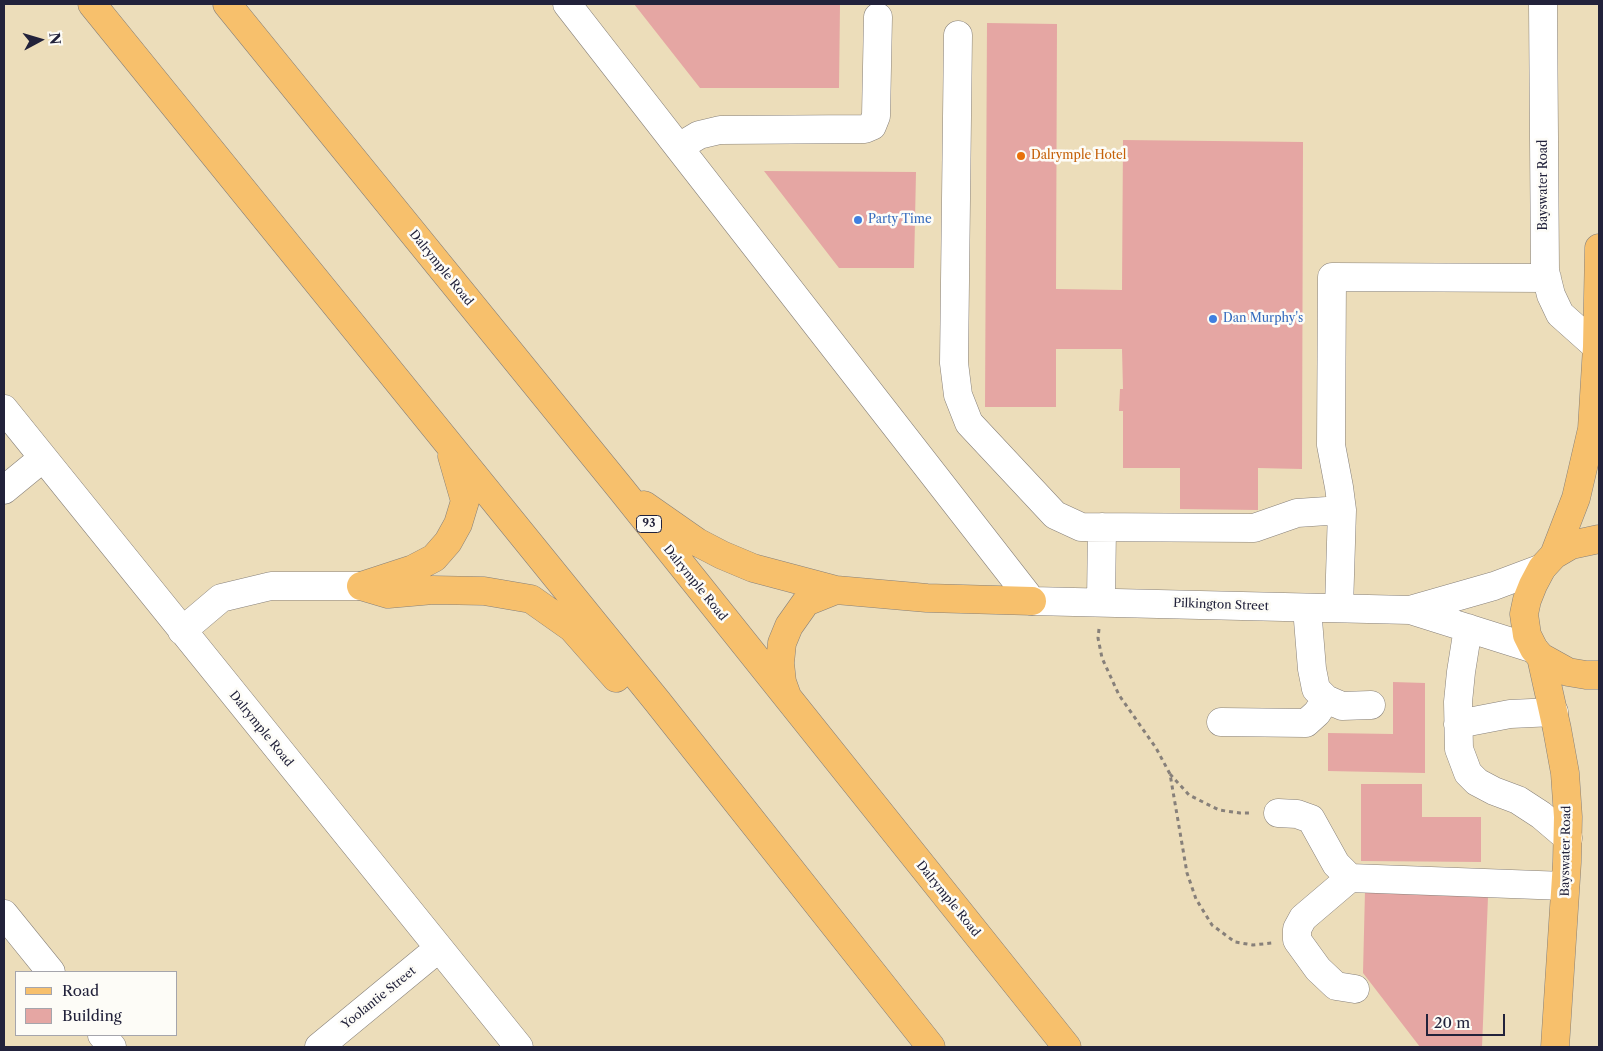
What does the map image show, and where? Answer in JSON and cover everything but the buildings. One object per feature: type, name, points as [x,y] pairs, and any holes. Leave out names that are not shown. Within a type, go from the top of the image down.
[{"type":"main road","points":[[92,4],[657,701],[931,1047]]},
{"type":"main road","name":"Dalrymple Road","points":[[227,4],[620,489],[1067,1047]]},
{"type":"main road","points":[[1548,561],[1576,498],[1592,429],[1597,347],[1599,248]]},
{"type":"main road","points":[[361,586],[413,569],[434,558],[448,542],[458,524],[466,501],[448,442]]},
{"type":"main road","points":[[620,489],[697,542],[753,568],[836,590],[927,598],[1032,601]]},
{"type":"main road","points":[[1548,561],[1571,545],[1587,540],[1599,539]]},
{"type":"main road","name":"Bayswater Road","points":[[1548,561],[1527,600],[1524,614],[1528,635],[1537,653],[1554,712],[1565,773],[1568,838],[1555,1047]]},
{"type":"main road","points":[[361,586],[388,594],[433,590],[484,591],[530,600],[572,628],[640,705],[650,708],[657,701]]},
{"type":"main road","points":[[788,700],[782,682],[780,662],[782,643],[789,626],[806,602],[836,590]]},
{"type":"main road","points":[[1537,653],[1568,672],[1599,675]]},
{"type":"street","points":[[567,4],[1032,601]]},
{"type":"street","name":"Bayswater Road","points":[[1543,4],[1546,278],[1551,295],[1560,314],[1597,347]]},
{"type":"street","points":[[679,147],[700,135],[720,130],[865,129],[872,126],[876,116],[878,17]]},
{"type":"street","points":[[958,35],[954,363],[958,395],[969,422],[1055,515],[1081,527],[1254,528],[1297,513],[1342,510]]},
{"type":"street","points":[[1339,608],[1342,510],[1331,445],[1332,277],[1546,278]]},
{"type":"street","name":"Dalrymple Road","points":[[4,409],[519,1047]]},
{"type":"street","points":[[4,490],[43,458]]},
{"type":"street","points":[[1101,602],[1102,527]]},
{"type":"street","name":"Pilkington Street","points":[[1410,610],[1494,586],[1548,561]]},
{"type":"street","points":[[182,631],[221,598],[271,586],[361,586]]},
{"type":"street","name":"Pilkington Street","points":[[1032,601],[1410,610],[1468,628],[1537,653]]},
{"type":"street","points":[[1307,608],[1313,676],[1316,689],[1326,699],[1342,706],[1372,705]]},
{"type":"street","points":[[1468,628],[1458,702],[1459,749],[1468,773],[1485,787],[1518,800],[1541,814],[1568,838]]},
{"type":"street","points":[[1221,722],[1306,723],[1317,714],[1326,699]]},
{"type":"street","points":[[1458,724],[1510,714],[1554,712]]},
{"type":"street","points":[[1278,813],[1297,814],[1311,819],[1336,864],[1350,878]]},
{"type":"street","points":[[1355,989],[1336,986],[1318,969],[1297,940],[1296,929],[1303,918],[1350,878],[1565,886]]},
{"type":"street","points":[[4,914],[50,971]]},
{"type":"street","name":"Yoolantie Street","points":[[319,1047],[439,948]]},
{"type":"street","points":[[103,1036],[112,1047]]},
{"type":"path","points":[[1101,602],[1098,638],[1102,658],[1119,695],[1156,748],[1170,774],[1189,795],[1219,810],[1240,813],[1278,813]]},
{"type":"path","points":[[1170,774],[1187,873],[1196,899],[1212,924],[1235,942],[1253,945],[1270,944],[1296,929]]},
{"type":"place","name":"Dalrymple Hotel","points":[[1021,156]]},
{"type":"place","name":"Party Time","points":[[858,220]]},
{"type":"place","name":"Dan Murphy's","points":[[1213,319]]}]
